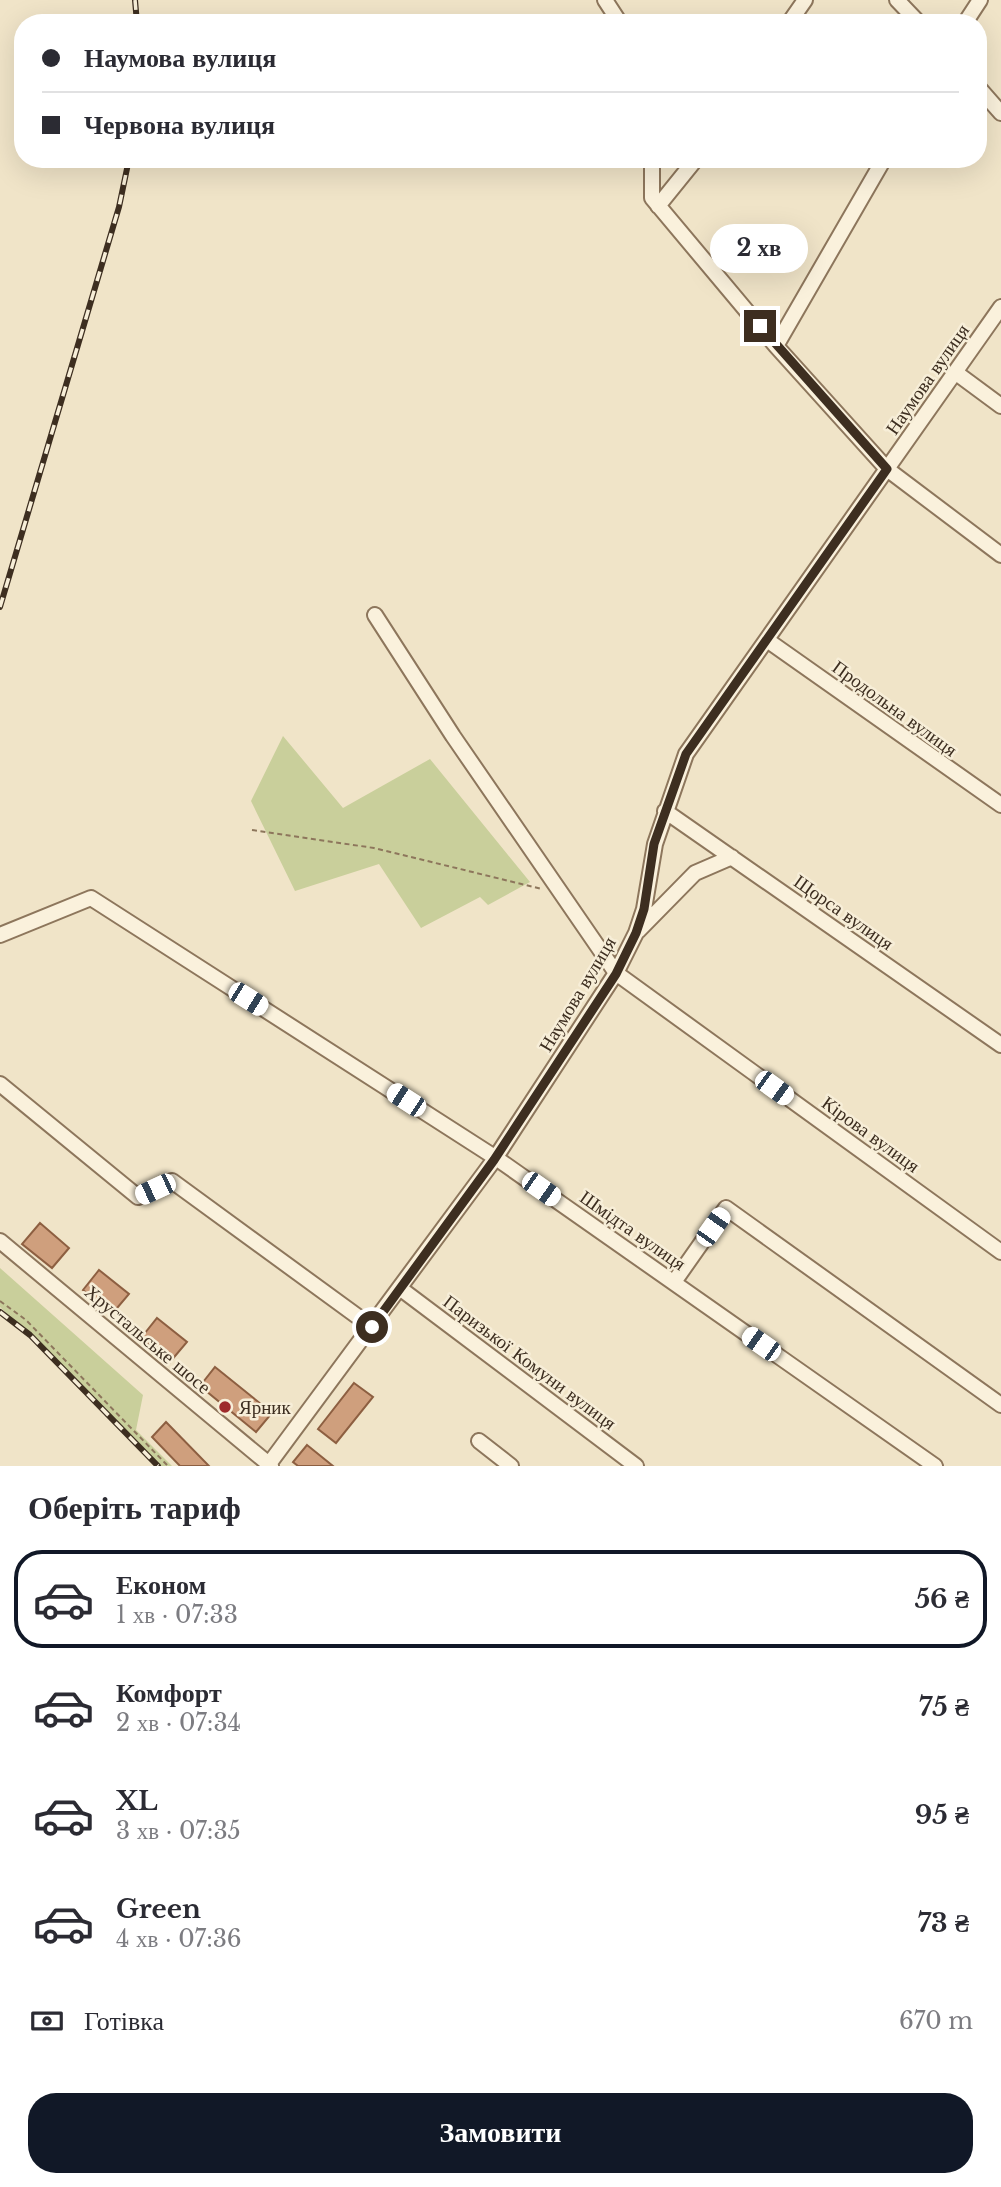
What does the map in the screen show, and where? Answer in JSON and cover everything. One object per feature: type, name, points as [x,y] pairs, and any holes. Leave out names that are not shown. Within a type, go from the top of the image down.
[{"type":"street","points":[[897,0],[910,14]]},
{"type":"street","points":[[987,97],[1001,113]]},
{"type":"street","points":[[652,168],[652,198],[776,346],[887,469],[1001,555]]},
{"type":"street","points":[[659,206],[689,168]]},
{"type":"street","points":[[776,346],[879,168]]},
{"type":"street","name":"Наумова вулиця","points":[[270,1465],[496,1158],[616,974],[636,933],[644,909],[654,844],[686,754],[1001,307]]},
{"type":"street","points":[[955,372],[1001,406]]},
{"type":"street","name":"Кірова вулиця","points":[[375,615],[616,974],[1001,1252]]},
{"type":"street","name":"Продольна вулиця","points":[[767,640],[1001,806]]},
{"type":"street","name":"Щорса вулиця","points":[[665,811],[1001,1045]]},
{"type":"street","points":[[636,933],[695,873],[732,857]]},
{"type":"street","name":"Шмідта вулиця","points":[[0,934],[91,898],[496,1158],[935,1466]]},
{"type":"street","points":[[0,1084],[138,1196],[172,1181],[372,1327]]},
{"type":"street","points":[[674,1282],[726,1208],[1001,1405]]},
{"type":"street","name":"Хрустальське шосе","points":[[0,1241],[270,1465]]},
{"type":"street","name":"Паризької Комуни вулиця","points":[[401,1289],[636,1466]]},
{"type":"street","points":[[479,1441],[511,1466]]},
{"type":"path","points":[[252,830],[374,848],[561,894]]},
{"type":"path","points":[[0,1301],[26,1320],[168,1466]]},
{"type":"green space","points":[[283,736],[343,808],[430,759],[530,882],[488,905],[480,897],[421,928],[379,864],[295,891],[251,801]]},
{"type":"green space","points":[[0,1268],[143,1395],[136,1430],[172,1466],[161,1466],[0,1307]]},
{"type":"building","points":[[40,1223],[69,1248],[52,1268],[22,1244]]},
{"type":"building","points":[[99,1270],[129,1294],[112,1314],[83,1290]]},
{"type":"building","points":[[157,1318],[187,1342],[170,1362],[141,1338]]},
{"type":"building","points":[[215,1367],[272,1413],[256,1432],[200,1386]]},
{"type":"building","points":[[354,1383],[373,1397],[336,1443],[318,1429]]},
{"type":"building","points":[[166,1422],[209,1466],[180,1466],[152,1437]]},
{"type":"building","points":[[307,1445],[333,1466],[298,1466],[293,1462]]},
{"type":"railway","points":[[135,0],[136,14]]},
{"type":"railway","points":[[0,607],[119,207],[127,168]]},
{"type":"railway","points":[[0,1312],[30,1335],[158,1466]]},
{"type":"place","name":"Ярник","points":[[225,1407]]},
{"type":"route","points":[[372,1327],[494,1160],[616,974],[636,933],[644,909],[654,844],[686,754],[887,469],[760,326]]}]
